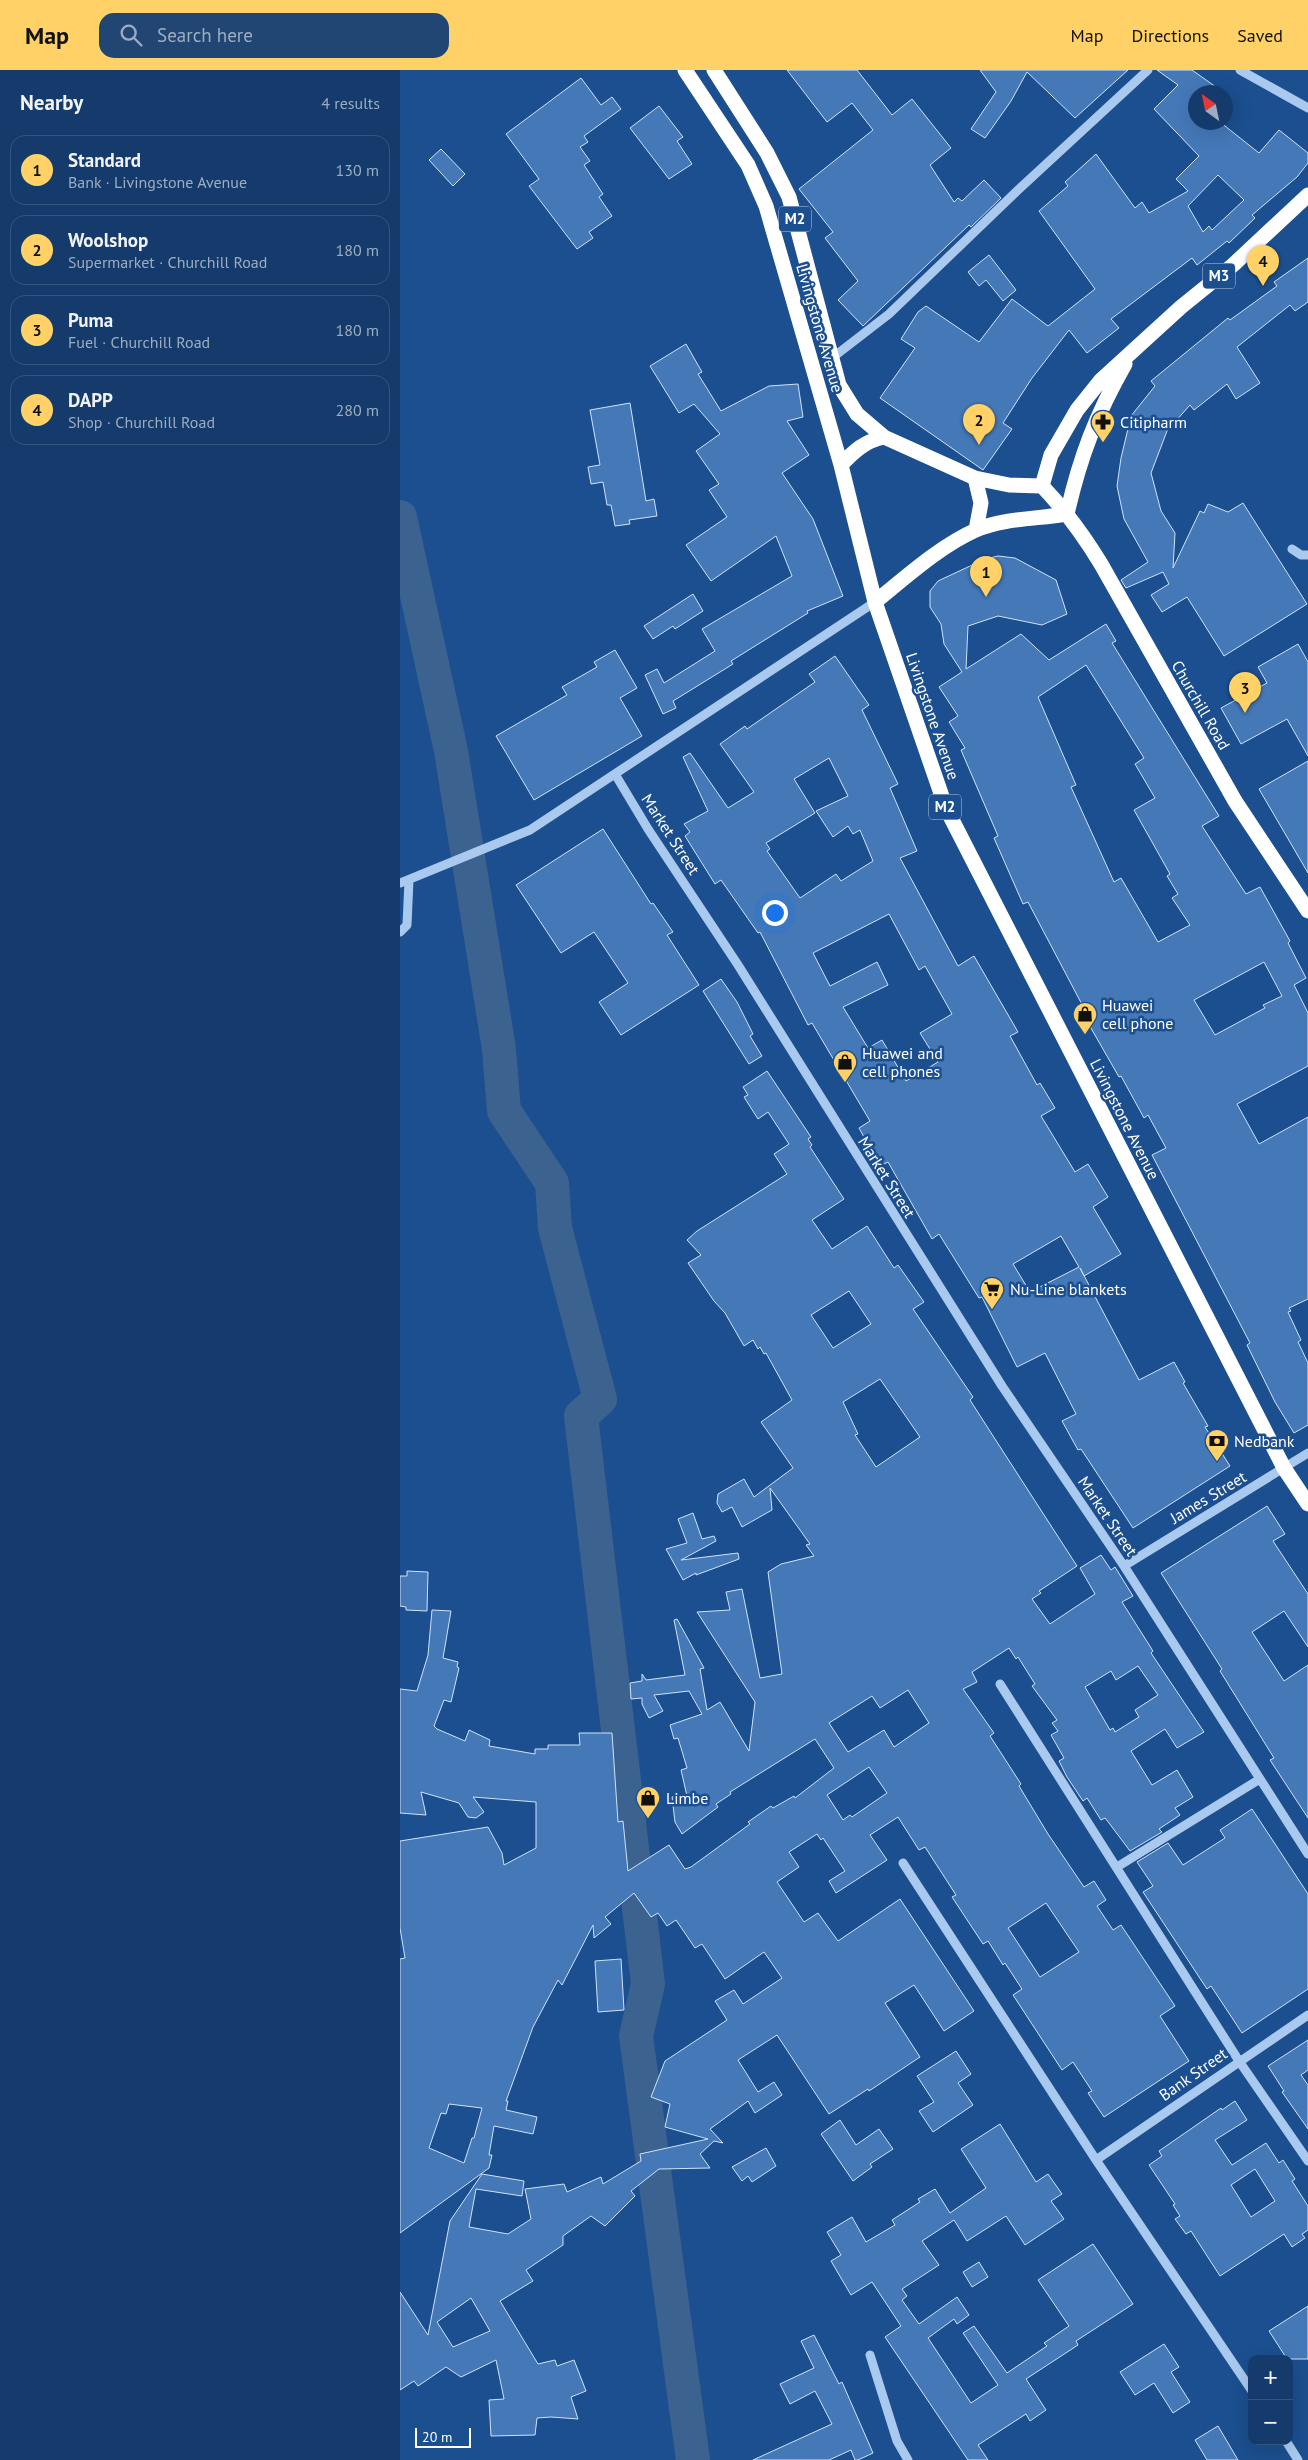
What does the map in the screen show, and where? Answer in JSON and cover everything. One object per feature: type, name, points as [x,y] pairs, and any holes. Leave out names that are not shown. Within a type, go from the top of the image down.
[{"type":"highway","name":"Livingstone Avenue","points":[[685,70],[748,165],[766,206],[841,465],[875,602],[946,808],[1284,1468],[1308,1504]]},
{"type":"highway","name":"Livingstone Avenue","points":[[714,70],[767,153],[789,197],[839,384],[857,414],[884,437]]},
{"type":"highway","name":"M3","points":[[1042,486],[1051,455],[1077,410],[1101,380],[1130,356],[1156,328],[1233,265],[1308,195]]},
{"type":"highway","name":"M3","points":[[1067,514],[1077,470],[1102,405],[1130,356]]},
{"type":"highway","points":[[841,465],[855,450],[871,440],[884,437]]},
{"type":"highway","name":"M2","points":[[884,437],[975,478],[1008,485],[1042,486]]},
{"type":"highway","points":[[975,478],[981,503],[976,530]]},
{"type":"highway","name":"Churchill Road","points":[[1042,486],[1067,514],[1101,564],[1235,801],[1308,911]]},
{"type":"highway","points":[[875,602],[927,560],[976,530],[999,524],[1067,514]]},
{"type":"street","points":[[832,358],[889,314],[1018,190],[1148,70]]},
{"type":"street","points":[[1240,70],[1308,108]]},
{"type":"street","points":[[1292,549],[1301,555],[1308,555]]},
{"type":"street","points":[[400,932],[407,925],[404,882],[530,830],[875,602]]},
{"type":"street","name":"Market Street","points":[[615,774],[648,829],[738,965],[1002,1386],[1124,1566],[1308,1854]]},
{"type":"street","name":"James Street","points":[[1124,1566],[1308,1453]]},
{"type":"street","points":[[1000,1684],[1239,2061],[1308,2162]]},
{"type":"street","points":[[1117,1867],[1260,1779]]},
{"type":"street","points":[[903,1863],[1096,2160],[1248,2385]]},
{"type":"street","name":"Bank Street","points":[[1096,2160],[1308,2015]]},
{"type":"street","points":[[870,2355],[897,2442],[908,2460]]},
{"type":"street","points":[[1289,2445],[1298,2460]]},
{"type":"building","points":[[787,70],[857,70],[892,115],[912,99],[951,148],[930,165],[954,202],[958,198],[962,201],[984,180],[1001,198],[971,227],[969,225],[863,326],[838,300],[858,281],[825,238],[833,232],[799,189],[873,130],[852,103],[827,122]]},
{"type":"building","points":[[980,70],[1128,70],[1075,118],[1027,72],[1011,101],[985,138],[971,129],[996,92]]},
{"type":"building","points":[[1157,70],[1192,70],[1213,85],[1188,85],[1188,130],[1230,130],[1259,153],[1279,130],[1308,153],[1308,163],[1297,177],[1252,215],[1255,218],[1229,243],[1227,241],[1197,265],[1192,258],[1111,319],[1119,328],[1087,353],[1069,330],[1032,378],[1003,423],[1012,429],[983,470],[880,398],[915,348],[901,339],[918,312],[926,306],[979,342],[1012,299],[1048,326],[1095,289],[1039,211],[1068,186],[1065,182],[1096,154],[1135,208],[1142,202],[1149,213],[1188,191],[1176,179],[1199,156],[1154,109],[1178,85]],"holes":[[[1218,175],[1244,200],[1212,230],[1209,226],[1203,232],[1188,206]]]},
{"type":"building","points":[[581,78],[601,105],[612,97],[621,109],[584,136],[588,142],[580,147],[590,161],[584,165],[603,194],[599,197],[612,216],[589,232],[593,238],[577,249],[529,186],[539,179],[506,134]]},
{"type":"building","points":[[659,106],[683,137],[677,141],[692,164],[669,179],[630,128]]},
{"type":"building","points":[[441,149],[465,174],[453,186],[429,160]]},
{"type":"building","points":[[989,255],[1016,290],[1003,301],[986,280],[979,286],[968,272]]},
{"type":"building","points":[[1308,258],[1308,302],[1295,311],[1290,305],[1237,347],[1260,383],[1236,399],[1227,384],[1194,410],[1190,405],[1167,431],[1151,473],[1161,511],[1175,533],[1173,568],[1200,511],[1204,513],[1208,504],[1228,512],[1243,503],[1307,604],[1224,656],[1187,597],[1162,612],[1151,595],[1169,584],[1163,572],[1126,588],[1121,580],[1148,562],[1124,519],[1117,486],[1121,458],[1131,416],[1155,386],[1151,381],[1228,318],[1230,320],[1277,286],[1274,282]]},
{"type":"building","points":[[686,344],[702,372],[698,374],[721,411],[769,386],[798,384],[803,417],[787,421],[809,455],[782,473],[813,519],[843,596],[807,611],[808,613],[731,661],[733,664],[673,701],[676,708],[663,714],[645,675],[657,669],[664,683],[715,651],[702,629],[792,576],[776,536],[711,581],[686,545],[727,517],[709,490],[719,484],[696,451],[720,434],[694,404],[679,413],[650,366]]},
{"type":"building","points":[[630,403],[646,501],[654,499],[657,516],[629,520],[630,524],[615,526],[611,505],[607,505],[603,482],[591,484],[588,467],[600,465],[590,410]]},
{"type":"building","points":[[998,556],[1015,558],[1056,580],[1067,614],[1042,625],[998,616],[968,626],[966,669],[1021,634],[1049,660],[1106,624],[1116,641],[1112,643],[1219,816],[1202,826],[1246,894],[1260,887],[1290,941],[1288,943],[1306,978],[1294,985],[1308,1013],[1308,1066],[1237,1104],[1259,1144],[1308,1117],[1308,1299],[1289,1308],[1291,1311],[1288,1312],[1301,1340],[1298,1342],[1308,1363],[1308,1425],[1294,1433],[1275,1402],[1247,1345],[1250,1343],[1152,1155],[1166,1148],[1148,1115],[1144,1118],[1084,1016],[1087,1014],[1028,902],[1023,904],[994,838],[998,836],[961,750],[965,748],[949,722],[958,716],[939,687],[962,672],[944,644],[941,624],[930,607],[930,591],[938,581],[985,559]],"holes":[[[1086,665],[1144,758],[1135,764],[1155,798],[1134,810],[1170,874],[1167,876],[1178,894],[1172,898],[1190,925],[1158,942],[1121,878],[1114,882],[1071,787],[1076,785],[1038,697]],[[1264,962],[1282,996],[1263,1005],[1265,1008],[1215,1035],[1194,1000]]]},
{"type":"building","points":[[693,594],[703,611],[675,629],[673,626],[653,639],[644,626]]},
{"type":"building","points":[[1298,644],[1308,662],[1308,756],[1287,719],[1241,744],[1221,708],[1267,683],[1258,667]]},
{"type":"building","points":[[615,650],[637,688],[620,698],[642,736],[534,800],[496,736],[567,695],[562,687],[597,667],[594,662]]},
{"type":"building","points":[[835,656],[869,705],[862,710],[898,784],[890,788],[917,851],[900,858],[958,966],[974,956],[1018,1032],[1010,1036],[1037,1085],[1040,1083],[1055,1108],[1041,1116],[1075,1172],[1088,1164],[1108,1197],[1093,1207],[1121,1254],[1084,1276],[1139,1380],[1174,1362],[1185,1382],[1183,1383],[1208,1426],[1205,1427],[1230,1466],[1133,1528],[1081,1449],[1078,1450],[1062,1421],[1076,1414],[1045,1353],[1017,1367],[982,1297],[979,1298],[939,1234],[932,1239],[888,1162],[880,1166],[859,1128],[870,1121],[812,1023],[808,1025],[760,932],[758,933],[721,880],[715,884],[685,836],[690,832],[684,824],[708,811],[683,757],[690,753],[728,808],[754,792],[720,744],[745,726],[747,729],[815,682],[809,674]],"holes":[[[829,758],[848,796],[816,811],[833,837],[848,826],[853,834],[860,830],[873,861],[841,881],[836,874],[800,898],[767,851],[770,849],[766,843],[815,813],[794,779]],[[889,914],[919,970],[925,966],[952,1014],[920,1033],[938,1062],[906,1081],[882,1040],[868,1048],[843,1007],[888,985],[877,962],[830,986],[813,953]],[[1061,1236],[1079,1267],[1030,1292],[1013,1264]]]},
{"type":"building","points":[[1308,761],[1308,873],[1259,789]]},
{"type":"building","points":[[603,829],[651,904],[653,903],[673,932],[667,935],[699,985],[621,1035],[599,1002],[628,983],[594,932],[561,953],[516,885]]},
{"type":"building","points":[[721,979],[737,1002],[753,1034],[750,1036],[762,1056],[749,1064],[703,991]]},
{"type":"building","points":[[767,1071],[811,1137],[808,1139],[812,1145],[810,1147],[844,1199],[812,1220],[832,1249],[867,1226],[894,1268],[898,1265],[924,1302],[913,1309],[973,1397],[970,1400],[1077,1566],[1039,1591],[1041,1593],[1032,1599],[1050,1624],[1095,1594],[1080,1568],[1101,1555],[1111,1570],[1115,1567],[1133,1596],[1122,1602],[1153,1651],[1151,1653],[1204,1732],[1177,1748],[1165,1729],[1131,1751],[1152,1785],[1177,1770],[1193,1797],[1175,1808],[1180,1815],[1159,1829],[1162,1832],[1130,1851],[1105,1818],[1101,1820],[1087,1798],[1083,1801],[1067,1777],[1059,1761],[1064,1758],[1051,1735],[1058,1731],[1052,1723],[1057,1720],[1032,1686],[1035,1684],[1018,1657],[1016,1659],[1009,1648],[972,1672],[977,1682],[963,1689],[994,1733],[990,1736],[1021,1784],[1019,1786],[1048,1834],[1084,1887],[1094,1881],[1106,1900],[1097,1906],[1113,1930],[1121,1925],[1175,2006],[1160,2016],[1189,2061],[1104,2117],[1088,2093],[1092,2091],[1073,2062],[1062,2070],[1013,1995],[1022,1989],[1005,1963],[1003,1965],[988,1941],[983,1944],[952,1897],[956,1895],[925,1847],[919,1850],[898,1817],[870,1835],[887,1860],[836,1893],[829,1881],[845,1871],[823,1838],[821,1840],[817,1834],[789,1852],[799,1867],[777,1882],[804,1922],[818,1913],[838,1941],[900,1899],[974,2011],[944,2031],[914,1985],[885,2003],[920,2057],[869,2091],[868,2089],[829,2114],[777,2035],[738,2060],[758,2092],[774,2082],[782,2095],[755,2113],[748,2101],[710,2129],[723,2143],[714,2141],[700,2154],[710,2168],[659,2169],[631,2191],[635,2196],[605,2226],[591,2216],[563,2236],[563,2245],[526,2270],[533,2281],[500,2301],[538,2364],[555,2360],[557,2366],[574,2360],[586,2391],[571,2397],[578,2419],[537,2418],[535,2435],[491,2436],[489,2400],[504,2399],[496,2360],[461,2377],[446,2367],[418,2386],[414,2381],[400,2390],[400,2292],[428,2335],[450,2221],[482,2174],[524,2181],[522,2196],[476,2189],[469,2227],[508,2234],[531,2219],[525,2189],[564,2184],[567,2192],[601,2177],[603,2184],[641,2161],[640,2154],[708,2139],[665,2127],[670,2104],[651,2097],[665,2061],[727,2020],[715,2001],[734,1990],[743,2004],[782,1978],[764,1952],[725,1979],[702,1944],[695,1948],[676,1920],[667,1926],[658,1913],[651,1917],[634,1893],[605,1917],[611,1924],[594,1938],[593,1925],[562,1985],[558,1980],[533,2027],[506,2101],[508,2101],[506,2110],[537,2117],[533,2134],[494,2126],[489,2155],[492,2155],[489,2168],[400,2233],[400,1959],[405,1958],[400,1928],[400,1841],[488,1827],[502,1853],[504,1865],[536,1848],[536,1802],[473,1797],[484,1812],[476,1818],[468,1817],[459,1803],[421,1792],[426,1815],[400,1813],[400,1689],[417,1691],[428,1655],[432,1610],[451,1611],[443,1658],[458,1662],[457,1667],[459,1668],[451,1702],[444,1700],[434,1726],[437,1729],[465,1741],[469,1730],[490,1740],[489,1746],[535,1754],[535,1749],[548,1749],[548,1745],[580,1745],[579,1733],[612,1733],[618,1822],[623,1821],[628,1871],[669,1845],[685,1869],[691,1867],[750,1824],[748,1822],[771,1806],[773,1808],[794,1796],[795,1798],[834,1768],[815,1739],[730,1792],[731,1794],[716,1804],[718,1807],[682,1834],[675,1822],[672,1797],[687,1796],[681,1770],[687,1768],[678,1738],[674,1739],[670,1725],[702,1714],[689,1691],[654,1695],[663,1711],[649,1718],[642,1704],[642,1698],[631,1699],[630,1683],[642,1681],[642,1674],[646,1680],[685,1675],[674,1620],[677,1619],[704,1668],[700,1669],[707,1710],[720,1702],[749,1751],[755,1702],[697,1612],[730,1610],[726,1592],[742,1589],[760,1678],[782,1674],[768,1572],[781,1564],[814,1556],[806,1545],[810,1544],[770,1488],[772,1510],[742,1527],[732,1507],[722,1512],[717,1503],[718,1494],[744,1479],[754,1497],[793,1468],[761,1422],[792,1400],[766,1353],[764,1354],[760,1347],[758,1349],[753,1340],[744,1346],[725,1313],[714,1301],[688,1263],[701,1255],[687,1240],[697,1231],[787,1174],[774,1154],[789,1144],[768,1112],[758,1119],[744,1097],[748,1095],[743,1087]],"holes":[[[849,1291],[871,1324],[833,1348],[811,1315]],[[880,1379],[920,1437],[876,1467],[855,1435],[858,1434],[843,1402]],[[1138,1666],[1158,1695],[1135,1710],[1139,1717],[1115,1732],[1113,1728],[1110,1730],[1085,1687],[1111,1671],[1116,1680]],[[908,1690],[929,1723],[894,1747],[884,1730],[848,1752],[829,1723],[872,1696],[880,1708]],[[869,1767],[887,1793],[852,1817],[850,1815],[843,1820],[827,1795]],[[1046,1903],[1079,1952],[1040,1977],[1008,1928]],[[449,2104],[482,2108],[474,2138],[472,2138],[464,2163],[429,2148],[441,2113],[446,2114]],[[471,2298],[490,2331],[453,2347],[437,2322]]]},
{"type":"building","points":[[1267,1506],[1285,1534],[1273,1541],[1308,1594],[1308,1647],[1284,1611],[1252,1632],[1284,1681],[1308,1665],[1308,1818],[1270,1760],[1274,1758],[1220,1671],[1222,1669],[1161,1573]]},
{"type":"building","points":[[693,1513],[702,1539],[714,1536],[716,1541],[681,1560],[738,1553],[739,1559],[696,1575],[696,1573],[683,1580],[666,1549],[687,1543],[678,1519]]},
{"type":"building","points":[[407,1571],[428,1572],[427,1611],[406,1610],[406,1607],[400,1606],[400,1576],[407,1576]]},
{"type":"building","points":[[1252,1809],[1308,1894],[1308,1989],[1242,2033],[1211,1986],[1207,1989],[1143,1892],[1153,1886],[1137,1862],[1168,1843],[1183,1865],[1225,1838],[1220,1830]]},
{"type":"building","points":[[621,1959],[624,2010],[598,2012],[595,1961]]},
{"type":"building","points":[[1308,2040],[1308,2070],[1301,2075],[1308,2085],[1308,2129],[1282,2092],[1284,2091],[1268,2066]]},
{"type":"building","points":[[956,2051],[971,2074],[958,2083],[973,2105],[933,2132],[919,2111],[934,2102],[917,2076]]},
{"type":"building","points":[[1235,2101],[1247,2120],[1215,2140],[1232,2165],[1266,2143],[1279,2163],[1283,2160],[1295,2179],[1292,2181],[1308,2206],[1308,2230],[1302,2234],[1305,2238],[1292,2247],[1284,2234],[1220,2276],[1191,2231],[1186,2234],[1175,2219],[1180,2216],[1173,2205],[1175,2204],[1149,2165],[1162,2156],[1159,2151],[1221,2108],[1222,2110]],"holes":[[[1255,2169],[1275,2201],[1251,2217],[1231,2185]]]},
{"type":"building","points":[[840,2120],[856,2145],[879,2129],[893,2149],[870,2164],[872,2167],[853,2181],[821,2134]]},
{"type":"building","points":[[1000,2124],[1036,2182],[1048,2174],[1062,2194],[1051,2201],[1064,2219],[1025,2245],[1006,2216],[967,2241],[954,2220],[922,2241],[939,2265],[902,2289],[907,2296],[902,2300],[919,2324],[957,2297],[969,2315],[957,2324],[954,2319],[928,2338],[971,2403],[998,2385],[963,2333],[974,2326],[1007,2373],[1047,2346],[1044,2343],[1069,2326],[1038,2280],[1093,2244],[1133,2304],[1076,2341],[1078,2345],[1026,2379],[1046,2410],[1030,2421],[1026,2414],[978,2445],[988,2460],[968,2460],[885,2337],[901,2326],[872,2282],[851,2295],[831,2261],[841,2255],[827,2232],[852,2217],[866,2242],[895,2225],[892,2220],[920,2202],[918,2199],[935,2189],[950,2213],[986,2188],[961,2149]]},
{"type":"building","points":[[766,2148],[776,2166],[752,2182],[748,2176],[742,2181],[732,2167]]},
{"type":"building","points":[[979,2262],[988,2277],[972,2287],[963,2272]]},
{"type":"building","points":[[1308,2306],[1308,2359],[1293,2359],[1293,2355],[1284,2355],[1269,2331]]},
{"type":"building","points":[[814,2335],[839,2384],[842,2382],[873,2453],[858,2460],[855,2460],[851,2450],[829,2460],[753,2460],[832,2424],[815,2391],[790,2404],[780,2384],[814,2368],[801,2341]]},
{"type":"building","points":[[1164,2344],[1179,2367],[1171,2372],[1190,2402],[1173,2413],[1154,2383],[1135,2395],[1120,2372]]},
{"type":"building","points":[[1218,2426],[1238,2460],[1207,2460],[1195,2440]]},
{"type":"waterway","points":[[400,517],[451,751],[499,1049],[504,1111],[552,1183],[555,1228],[600,1399],[581,1416],[648,1984],[636,2036],[693,2460]]},
{"type":"place","name":"DAPP","points":[[1263,286]]},
{"type":"place","name":"Citipharm","points":[[1103,443]]},
{"type":"place","name":"Woolshop","points":[[979,445]]},
{"type":"place","name":"Standard","points":[[986,597]]},
{"type":"place","name":"Puma","points":[[1245,713]]},
{"type":"place","name":"Huawei cell phone","points":[[1085,1035]]},
{"type":"place","name":"Huawei and cell phones","points":[[845,1083]]},
{"type":"place","name":"Nu-Line blankets","points":[[992,1310]]},
{"type":"place","name":"Nedbank","points":[[1217,1462]]},
{"type":"place","name":"Limbe","points":[[648,1819]]}]
